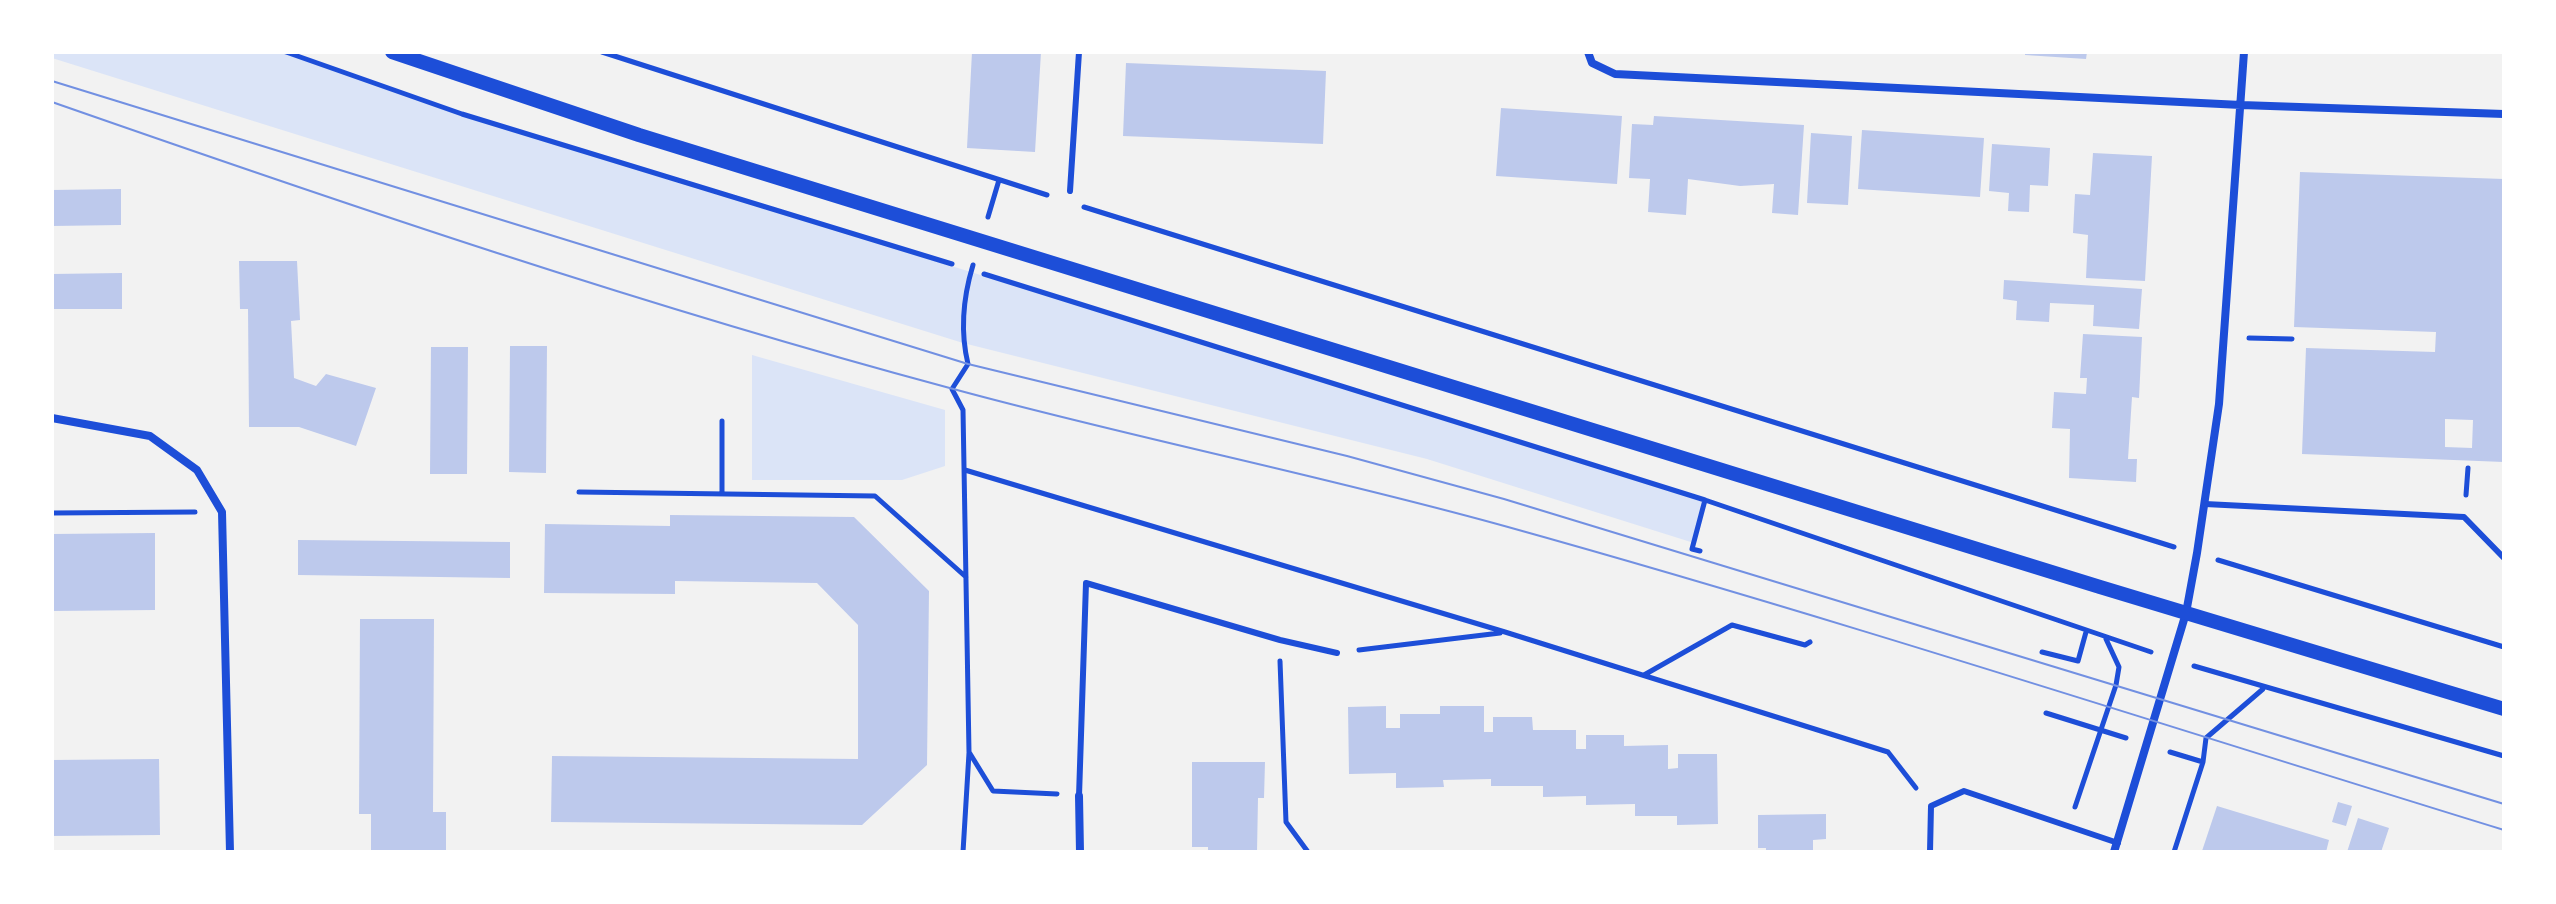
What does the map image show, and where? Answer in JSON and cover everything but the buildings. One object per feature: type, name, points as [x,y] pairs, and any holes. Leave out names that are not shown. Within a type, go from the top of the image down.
[{"type":"street","points":[[392,52],[639,135],[2504,709]]},
{"type":"street","points":[[1588,52],[1592,63],[1615,74],[2241,105],[2504,114]]},
{"type":"street","points":[[2116,847],[2186,613],[2205,504],[2224,337],[2244,52]]},
{"type":"street","points":[[52,418],[150,436],[197,470],[222,512],[230,852]]},
{"type":"street","points":[[1079,796],[1080,852]]},
{"type":"lane","points":[[1070,191],[1079,52]]},
{"type":"lane","points":[[2205,504],[2464,517],[2504,558]]},
{"type":"lane","points":[[1079,796],[1086,583],[1280,640],[1337,653]]},
{"type":"lane","points":[[1930,852],[1931,806],[1964,791],[2116,847]]},
{"type":"path","points":[[286,52],[462,114],[1705,500],[2087,632],[2263,689],[2504,756]]},
{"type":"path","points":[[602,52],[1056,198]]},
{"type":"path","points":[[963,852],[969,752],[965,470],[963,410],[952,389],[968,364],[963,343],[965,292],[999,180]]},
{"type":"path","points":[[1070,203],[2504,647]]},
{"type":"path","points":[[2224,337],[2292,339]]},
{"type":"path","points":[[722,421],[722,494]]},
{"type":"path","points":[[965,470],[1505,632],[1888,752],[1931,806]]},
{"type":"path","points":[[579,492],[875,496],[966,577]]},
{"type":"path","points":[[1700,551],[1692,549],[1705,500]]},
{"type":"path","points":[[52,513],[222,512]]},
{"type":"path","points":[[1644,676],[1732,625],[1805,645],[1810,642]]},
{"type":"path","points":[[1337,653],[1505,632]]},
{"type":"path","points":[[2042,652],[2078,661],[2087,632]]},
{"type":"path","points":[[2068,827],[2116,685],[2119,667],[2105,638]]},
{"type":"path","points":[[1280,640],[1286,822],[1308,852]]},
{"type":"path","points":[[2174,852],[2203,762],[2206,738],[2263,689]]},
{"type":"path","points":[[2046,713],[2074,722]]},
{"type":"path","points":[[969,752],[993,791],[1079,796]]},
{"type":"shaded area","points":[[52,52],[286,52],[462,114],[1705,500],[1694,543],[1427,459],[963,343],[52,58]]},
{"type":"shaded area","points":[[752,355],[945,410],[945,466],[902,480],[752,480]]},
{"type":"tram line","points":[[52,81],[968,364],[1347,456],[1504,499],[2504,804]]},
{"type":"tram line","points":[[52,102],[385,216],[720,323],[1016,406],[1368,490],[1508,527],[1882,637],[2504,830]]}]
